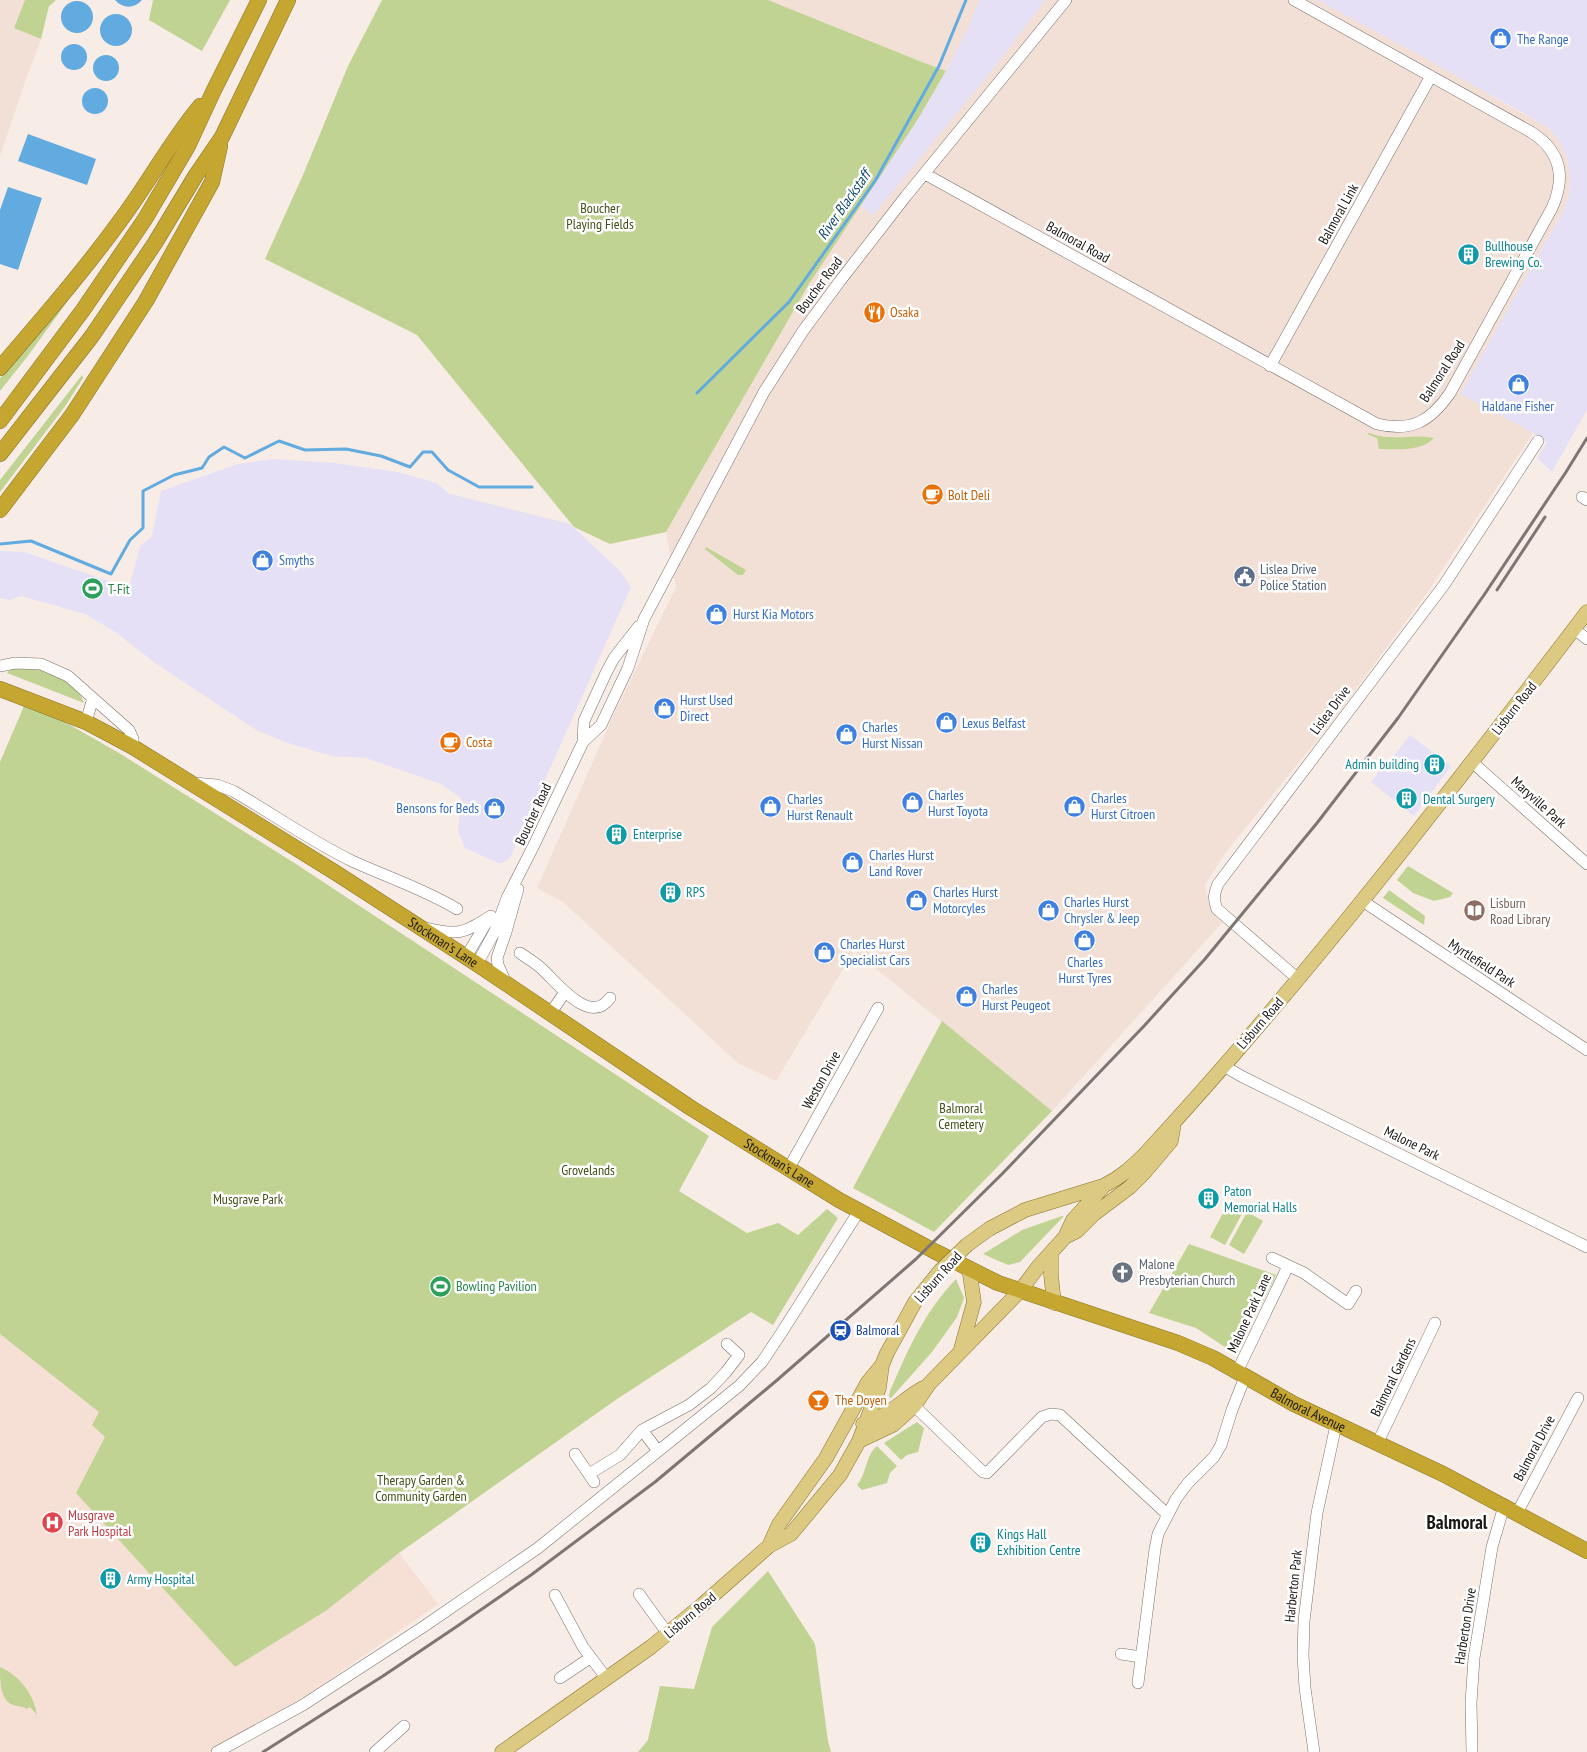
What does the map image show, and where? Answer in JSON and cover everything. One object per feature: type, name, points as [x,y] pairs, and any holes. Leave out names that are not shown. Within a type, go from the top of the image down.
[{"type":"highway","points":[[0,421],[83,310],[145,218],[188,146],[259,0]]},
{"type":"highway","points":[[0,454],[92,336],[155,243],[196,175],[222,138],[288,0]]},
{"type":"highway","points":[[0,368],[82,271],[120,222],[183,126],[213,92]]},
{"type":"highway","points":[[0,510],[72,415],[146,301],[212,182],[222,138]]},
{"type":"highway","name":"Stockman's Lane","points":[[0,689],[86,722],[133,747],[336,873],[692,1108],[839,1200],[934,1251],[998,1283],[1020,1291]]},
{"type":"highway","name":"Balmoral Avenue","points":[[1020,1291],[1178,1343],[1213,1358],[1241,1375],[1336,1425],[1443,1474],[1587,1551]]},
{"type":"main road","name":"Lisburn Road","points":[[769,1546],[779,1524],[826,1458],[868,1382],[882,1365],[914,1302],[940,1271],[966,1245],[988,1229],[1025,1210],[1103,1186],[1127,1172],[1224,1066],[1298,979],[1472,762],[1587,612]]},
{"type":"main road","points":[[1065,1237],[1077,1231],[1094,1214],[1130,1187],[1144,1173],[1171,1141],[1174,1122]]},
{"type":"main road","points":[[859,1441],[893,1425],[911,1403],[1020,1291],[1038,1267],[1065,1237],[1073,1220],[1103,1186]]},
{"type":"main road","points":[[1051,1254],[1054,1303]]},
{"type":"main road","points":[[960,1352],[974,1302],[969,1268]]},
{"type":"main road","name":"Lisburn Road","points":[[502,1752],[668,1634],[769,1546],[791,1534],[840,1475],[859,1441],[879,1388],[882,1365]]},
{"type":"main road","points":[[826,1458],[836,1456],[854,1428],[911,1403]]},
{"type":"street","name":"Boucher Road","points":[[583,742],[584,720],[606,673],[614,658],[644,619],[764,392],[804,331],[906,196],[1066,0]]},
{"type":"street","name":"Balmoral Road","points":[[925,174],[1377,424],[1391,427],[1418,424],[1431,416],[1442,405],[1480,339],[1558,194],[1560,180],[1558,165],[1553,152],[1544,140],[1294,0]]},
{"type":"street","name":"Balmoral Link","points":[[1270,366],[1431,76]]},
{"type":"street","name":"Lislea Drive","points":[[1298,979],[1217,909],[1213,896],[1218,884],[1444,584],[1538,441]]},
{"type":"street","name":"Boucher Road","points":[[471,961],[495,931],[507,898],[583,742],[601,725],[628,668],[644,619]]},
{"type":"street","points":[[1574,629],[1587,639]]},
{"type":"street","points":[[0,666],[15,663],[41,664],[68,676],[129,730],[133,740],[133,747]]},
{"type":"street","points":[[86,722],[93,698]]},
{"type":"street","name":"Maryville Park","points":[[1472,762],[1587,864]]},
{"type":"street","name":"Stockman's Lane","points":[[193,783],[217,785],[233,791],[322,845],[351,860],[425,892],[457,909]]},
{"type":"street","points":[[336,873],[351,860]]},
{"type":"street","points":[[506,985],[497,958],[523,868]]},
{"type":"street","name":"Boucher Road","points":[[471,961],[482,929],[507,898]]},
{"type":"street","name":"Myrtlefield Park","points":[[1361,900],[1587,1050]]},
{"type":"street","points":[[415,925],[443,932],[463,932],[491,916]]},
{"type":"street","points":[[520,953],[541,968],[565,992],[588,1007],[597,1008],[605,1005],[610,998]]},
{"type":"street","points":[[550,1014],[565,992]]},
{"type":"street","name":"Weston Drive","points":[[789,1168],[878,1008]]},
{"type":"street","name":"Malone Park","points":[[1224,1066],[1587,1247]]},
{"type":"street","points":[[217,1752],[303,1705],[433,1620],[538,1548],[739,1386],[762,1362],[859,1211]]},
{"type":"street","name":"Malone Park Lane","points":[[1272,1258],[1304,1273],[1348,1304],[1356,1291]]},
{"type":"street","name":"Malone Park Lane","points":[[1138,1683],[1158,1534],[1176,1498],[1214,1457],[1221,1445],[1241,1375],[1288,1266]]},
{"type":"street","name":"Balmoral Gardens","points":[[1377,1444],[1435,1323]]},
{"type":"street","points":[[575,1454],[592,1478],[620,1456],[642,1430],[689,1405],[711,1388],[739,1355],[726,1344]]},
{"type":"street","name":"Balmoral Drive","points":[[1510,1510],[1578,1398]]},
{"type":"street","points":[[911,1403],[983,1472],[987,1472],[1042,1417],[1051,1414],[1060,1415],[1167,1514]]},
{"type":"street","name":"Harberton Park","points":[[1314,1752],[1305,1688],[1303,1655],[1304,1621],[1317,1513],[1336,1425]]},
{"type":"street","points":[[642,1430],[658,1451]]},
{"type":"street","name":"Harberton Drive","points":[[1472,1752],[1471,1703],[1474,1658],[1492,1547],[1510,1510]]},
{"type":"street","points":[[639,1594],[668,1634]]},
{"type":"street","points":[[554,1595],[590,1658],[607,1678]]},
{"type":"street","points":[[1121,1654],[1141,1657]]},
{"type":"street","points":[[560,1678],[590,1658]]},
{"type":"street","points":[[375,1752],[404,1726]]},
{"type":"shaded area","points":[[0,0],[25,0],[15,28],[41,39],[0,156]]},
{"type":"shaded area","points":[[768,0],[979,0],[968,28],[946,71]]},
{"type":"shaded area","points":[[979,0],[1046,0],[993,69],[873,217],[861,205],[918,119],[946,71],[968,28]]},
{"type":"shaded area","points":[[1046,0],[1317,0],[1416,53],[1548,128],[1559,141],[1567,159],[1570,176],[1569,195],[1563,211],[1460,394],[1533,433],[1427,593],[1327,728],[1226,852],[1205,885],[1210,907],[1222,923],[1052,1111],[854,951],[776,1081],[738,1063],[563,902],[537,888],[615,712],[676,587],[666,532],[809,284],[861,205],[873,216],[993,69]]},
{"type":"shaded area","points":[[1317,0],[1587,0],[1587,410],[1552,472],[1537,458],[1547,442],[1460,394],[1563,211],[1569,195],[1570,176],[1567,159],[1559,141],[1548,128],[1518,110]]},
{"type":"shaded area","points":[[273,459],[334,463],[398,472],[436,483],[450,494],[570,524],[621,572],[631,587],[510,858],[500,864],[465,848],[458,831],[461,798],[441,784],[366,758],[332,756],[291,744],[258,731],[155,663],[114,631],[85,614],[21,596],[9,600],[0,598],[0,551],[24,552],[129,588],[140,546],[152,536],[161,491],[238,464]]},
{"type":"shaded area","points":[[1410,735],[1451,766],[1414,816],[1371,782]]},
{"type":"shaded area","name":"Musgrave Park Hospital","points":[[0,1334],[79,1394],[327,1610],[399,1553],[438,1604],[307,1695],[211,1752],[0,1752]]},
{"type":"green space","points":[[25,0],[56,0],[49,6],[41,39],[14,28]]},
{"type":"green space","points":[[153,0],[230,0],[202,51],[149,20]]},
{"type":"green space","name":"Boucher Playing Fields","points":[[382,0],[768,0],[946,71],[918,119],[809,284],[666,532],[610,544],[574,527],[417,335],[265,259],[303,175],[348,66]]},
{"type":"green space","points":[[67,302],[0,391],[0,378],[59,305]]},
{"type":"green space","points":[[82,375],[83,378],[66,405],[0,492],[0,480]]},
{"type":"green space","points":[[1367,434],[1386,437],[1418,436],[1434,438],[1416,448],[1379,449],[1377,438]]},
{"type":"green space","points":[[706,547],[746,570],[743,575],[738,575],[705,549]]},
{"type":"green space","points":[[36,667],[53,673],[72,685],[84,703],[7,673],[11,668]]},
{"type":"green space","name":"Musgrave Park","points":[[24,706],[63,721],[119,753],[296,864],[709,1136],[679,1191],[747,1233],[778,1223],[798,1235],[827,1209],[838,1218],[773,1325],[751,1312],[617,1399],[399,1553],[327,1610],[235,1667],[76,1493],[105,1437],[92,1425],[99,1412],[0,1334],[0,762]]},
{"type":"green space","points":[[1408,866],[1453,893],[1450,897],[1434,901],[1413,893],[1397,880]]},
{"type":"green space","points":[[1389,890],[1425,916],[1424,925],[1383,898]]},
{"type":"green space","name":"Balmoral Cemetery","points":[[942,1021],[1052,1111],[934,1232],[853,1188]]},
{"type":"green space","points":[[1228,1204],[1243,1212],[1225,1245],[1210,1237]]},
{"type":"green space","points":[[1247,1212],[1263,1221],[1244,1254],[1229,1245]]},
{"type":"green space","points":[[1064,1216],[1020,1262],[1008,1265],[983,1254],[1022,1230]]},
{"type":"green space","points":[[1189,1244],[1276,1275],[1256,1314],[1231,1351],[1196,1328],[1149,1313]]},
{"type":"green space","points":[[956,1279],[964,1298],[957,1317],[932,1352],[891,1398],[889,1397],[897,1375],[918,1332],[934,1305]]},
{"type":"green space","points":[[917,1422],[924,1428],[918,1452],[907,1455],[901,1460],[884,1443]]},
{"type":"green space","points":[[877,1446],[897,1466],[890,1473],[887,1483],[862,1490],[857,1485],[863,1476],[870,1455]]},
{"type":"green space","points":[[768,1571],[815,1644],[831,1752],[638,1752],[648,1740],[660,1686],[694,1689],[712,1627]]},
{"type":"green space","points":[[0,1667],[7,1670],[24,1686],[33,1700],[37,1715],[30,1707],[27,1709],[7,1701],[1,1688]]},
{"type":"water","points":[[115,0],[142,0],[136,5],[128,7],[121,5]]},
{"type":"water","points":[[77,1],[83,2],[88,6],[92,11],[92,23],[88,28],[83,32],[77,33],[71,32],[66,28],[62,23],[61,17],[62,11],[66,6],[71,2]]},
{"type":"water","points":[[116,14],[122,15],[127,19],[131,24],[131,36],[127,41],[122,45],[116,46],[110,45],[105,41],[101,36],[100,30],[101,24],[105,19],[110,15]]},
{"type":"water","points":[[74,44],[83,48],[87,57],[83,66],[74,70],[65,66],[61,57],[65,48]]},
{"type":"water","points":[[106,55],[115,59],[119,68],[115,77],[106,81],[97,77],[93,68],[97,59]]},
{"type":"water","points":[[95,88],[104,92],[108,101],[104,110],[95,114],[86,110],[82,101],[86,92]]},
{"type":"water","points":[[28,134],[96,159],[87,185],[18,161]]},
{"type":"water","points":[[8,187],[42,198],[18,270],[0,264],[0,210]]},
{"type":"waterway","name":"River Blackstaff","points":[[697,393],[789,302],[875,181],[939,66],[966,0]]},
{"type":"waterway","name":"River Blackstaff","points":[[0,544],[31,541],[111,574],[130,540],[143,528],[143,491],[174,475],[202,468],[209,457],[224,447],[245,458],[279,441],[305,450],[346,449],[381,456],[410,467],[423,452],[432,452],[448,470],[479,487],[532,487]]},
{"type":"railway","points":[[263,1752],[456,1627],[531,1575],[655,1482],[776,1381],[916,1259],[1002,1174],[1144,1026],[1205,959],[1317,823],[1398,718],[1484,595],[1587,438]]},
{"type":"railway","points":[[1497,590],[1545,517]]},
{"type":"place","name":"The Range","points":[[1501,39]]},
{"type":"place","name":"Bullhouse Brewing Co.","points":[[1469,254]]},
{"type":"place","name":"Osaka","points":[[874,312]]},
{"type":"place","name":"Haldane Fisher","points":[[1518,384]]},
{"type":"place","name":"Bolt Deli","points":[[932,495]]},
{"type":"place","name":"Smyths","points":[[263,560]]},
{"type":"place","name":"Lislea Drive Police Station","points":[[1244,577]]},
{"type":"place","name":"T-Fit","points":[[92,589]]},
{"type":"place","name":"Hurst Kia Motors","points":[[717,614]]},
{"type":"place","name":"Hurst Used Direct","points":[[664,708]]},
{"type":"place","name":"Lexus Belfast","points":[[946,723]]},
{"type":"place","name":"Charles Hurst Nissan","points":[[846,735]]},
{"type":"place","name":"Costa","points":[[450,742]]},
{"type":"place","name":"Admin building","points":[[1435,764]]},
{"type":"place","name":"Dental Surgery","points":[[1407,799]]},
{"type":"place","name":"Charles Hurst Toyota","points":[[912,803]]},
{"type":"place","name":"Charles Hurst Citroen","points":[[1075,806]]},
{"type":"place","name":"Charles Hurst Renault","points":[[771,807]]},
{"type":"place","name":"Bensons for Beds","points":[[495,808]]},
{"type":"place","name":"Enterprise","points":[[617,834]]},
{"type":"place","name":"Charles Hurst Land Rover","points":[[853,863]]},
{"type":"place","name":"RPS","points":[[670,892]]},
{"type":"place","name":"Charles Hurst Motorcyles","points":[[917,900]]},
{"type":"place","name":"Charles Hurst Chrysler & Jeep","points":[[1048,910]]},
{"type":"place","name":"Lisburn Road Library","points":[[1474,911]]},
{"type":"place","name":"Charles Hurst Tyres","points":[[1085,940]]},
{"type":"place","name":"Charles Hurst Specialist Cars","points":[[824,952]]},
{"type":"place","name":"Charles Hurst Peugeot","points":[[966,997]]},
{"type":"place","name":"Paton Memorial Halls","points":[[1208,1199]]},
{"type":"place","name":"Malone Presbyterian Church","points":[[1123,1272]]},
{"type":"place","name":"Bowling Pavilion","points":[[440,1286]]},
{"type":"place","name":"Balmoral","points":[[840,1330]]},
{"type":"place","name":"The Doyen","points":[[819,1400]]},
{"type":"place","name":"Musgrave Park Hospital","points":[[52,1523]]},
{"type":"place","name":"Kings Hall Exhibition Centre","points":[[981,1542]]},
{"type":"place","name":"Army Hospital","points":[[111,1579]]},
{"type":"district","name":"Balmoral","points":[[1457,1522]]},
{"type":"park label","name":"Grovelands","points":[[588,1170]]},
{"type":"park label","name":"Therapy Garden & Community Garden","points":[[421,1488]]}]
